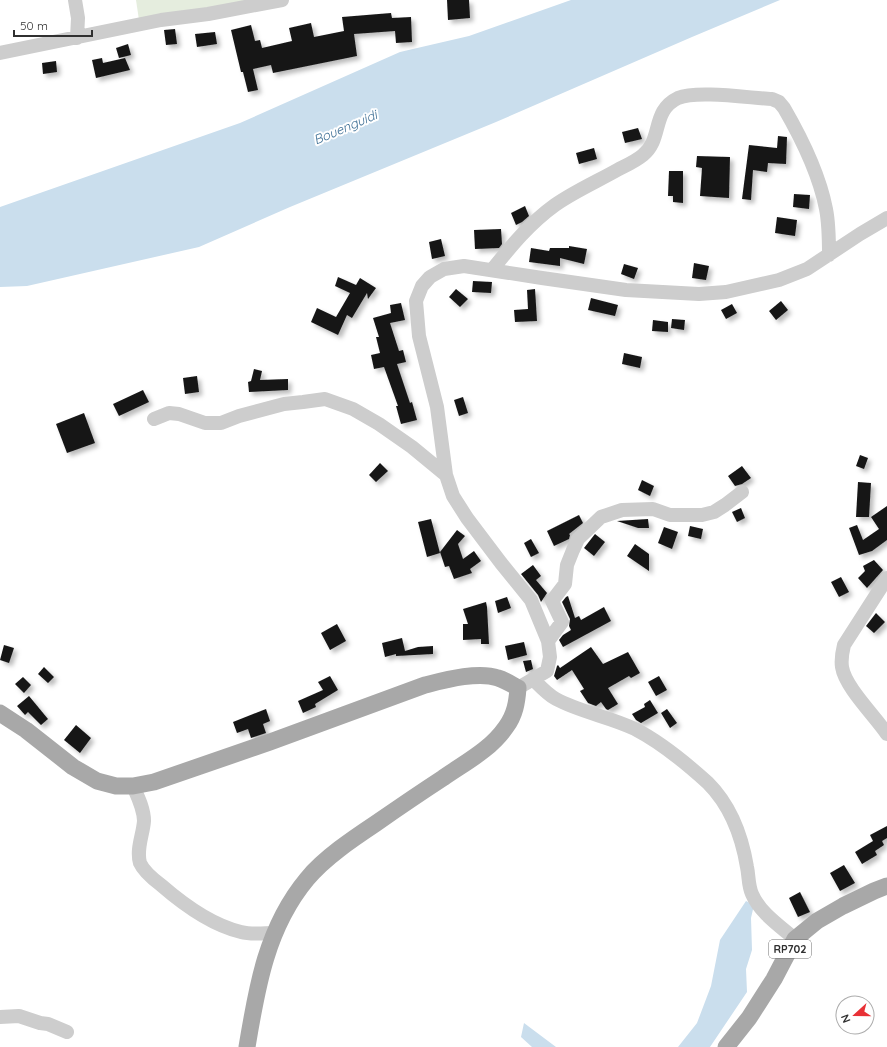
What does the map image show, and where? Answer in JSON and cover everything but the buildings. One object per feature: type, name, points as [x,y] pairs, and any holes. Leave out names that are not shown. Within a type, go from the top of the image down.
[{"type":"main road","points":[[0,713],[26,730],[73,767],[97,782],[116,786],[133,786],[154,782],[270,742],[425,685],[450,679],[479,676],[498,678],[518,688],[517,708],[507,726],[486,750],[385,817],[335,853],[308,878],[289,903],[275,933],[261,971],[247,1047]]},
{"type":"main road","name":"RP702","points":[[726,1047],[749,1018],[770,986],[795,939],[817,921],[849,903],[887,886]]},
{"type":"street","points":[[75,0],[78,18],[77,38]]},
{"type":"street","points":[[0,53],[161,20],[208,14],[282,0]]},
{"type":"street","points":[[492,270],[516,240],[556,205],[624,167],[649,150],[655,138],[659,119],[663,111],[671,102],[680,98],[703,94],[772,99],[779,102],[784,108],[812,163],[822,192],[826,210],[829,255]]},
{"type":"street","points":[[518,688],[547,671],[550,657],[548,641],[531,600],[467,518],[454,496],[446,475],[437,407],[419,336],[416,301],[422,286],[430,277],[444,269],[464,266],[626,290],[699,294],[726,292],[779,280],[807,269],[887,218]]},
{"type":"street","points":[[154,419],[169,413],[180,414],[205,423],[221,423],[239,416],[284,404],[325,399],[353,409],[379,424],[412,447],[446,475]]},
{"type":"street","points":[[548,641],[562,622],[552,601],[565,584],[567,565],[572,550],[578,539],[601,517],[622,510],[653,509],[670,515],[702,515],[714,512],[742,492]]},
{"type":"street","points":[[887,578],[844,645],[842,667],[850,685],[887,734]]},
{"type":"street","points":[[533,679],[543,689],[556,698],[634,729],[669,750],[709,784],[723,801],[736,828],[747,867],[751,892],[755,901],[759,907],[795,939]]},
{"type":"street","points":[[133,786],[144,813],[139,857],[146,873],[178,899],[206,917],[231,929],[243,932],[275,933]]},
{"type":"street","points":[[0,1017],[19,1016],[48,1024],[67,1032]]},
{"type":"green space","points":[[136,0],[251,0],[139,20]]},
{"type":"water","name":"Bouenguidi","points":[[571,0],[780,0],[496,122],[290,207],[199,247],[27,286],[0,287],[0,207],[240,123],[400,52],[469,36]]},
{"type":"water","points":[[746,901],[754,905],[751,918],[752,950],[746,969],[747,992],[710,1047],[678,1047],[697,1023],[711,986],[720,940]]},
{"type":"water","points":[[524,1023],[556,1047],[532,1047],[521,1037]]}]
